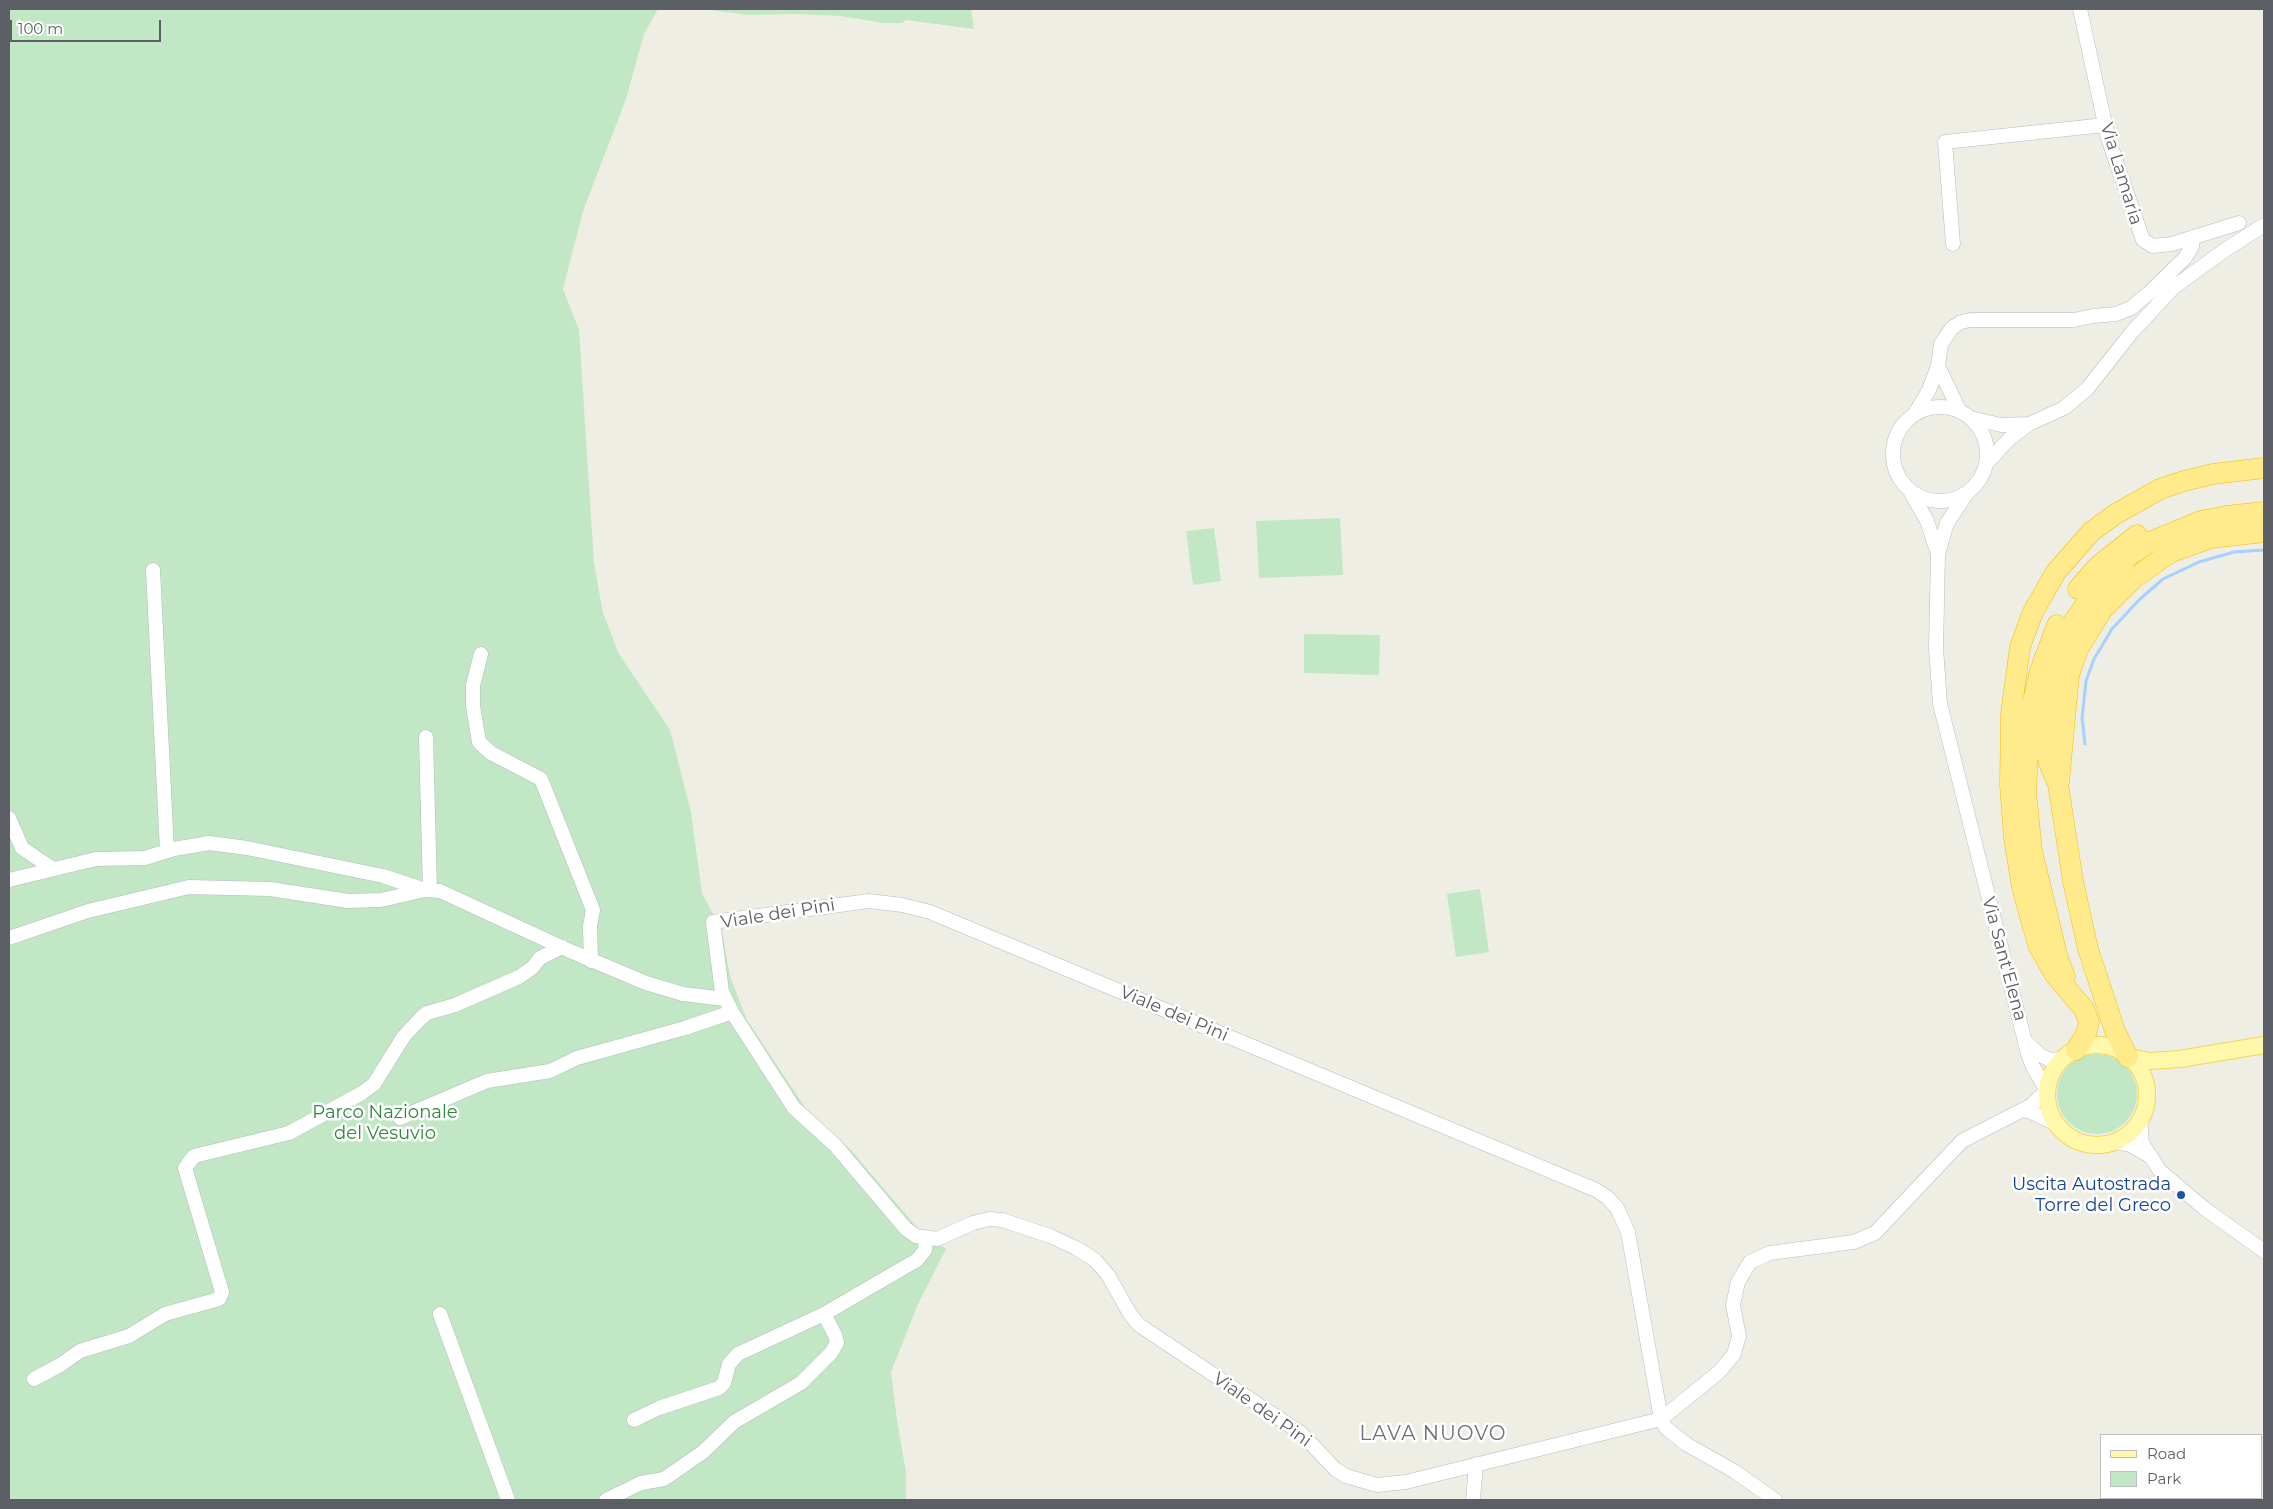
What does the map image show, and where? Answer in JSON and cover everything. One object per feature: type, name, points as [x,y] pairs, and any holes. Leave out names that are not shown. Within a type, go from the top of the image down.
[{"type":"highway","points":[[2076,998],[2055,975],[2038,945],[2022,886],[2014,838],[2010,785],[2011,714],[2016,667],[2026,628],[2056,572],[2091,532],[2114,515],[2160,489],[2184,481],[2213,474],[2264,468]]},
{"type":"highway","points":[[2069,1054],[2086,1034],[2089,1022],[2058,959],[2032,851],[2028,824],[2029,722],[2034,694],[2052,635],[2062,613],[2085,580],[2098,566],[2129,540],[2167,518],[2189,511],[2231,501],[2264,499]]},
{"type":"highway","points":[[2128,1057],[2115,1031],[2088,949],[2073,881],[2058,784],[2049,762],[2044,738],[2049,689],[2064,642],[2074,621],[2090,597],[2112,570],[2150,542],[2201,521],[2264,512]]},
{"type":"highway","points":[[2058,784],[2069,675],[2078,649],[2102,610],[2134,578],[2171,552],[2211,538],[2264,532]]},
{"type":"main road","points":[[2128,1057],[2150,1061],[2180,1060],[2264,1045]]},
{"type":"main road","points":[[2146,1089],[2138,1068],[2128,1057],[2114,1049],[2102,1046],[2069,1054],[2055,1068],[2047,1090],[2047,1101],[2056,1124],[2062,1132],[2083,1143],[2105,1144],[2115,1142],[2126,1136],[2140,1120],[2145,1107],[2146,1089],[2151,1078],[2159,1070],[2180,1060]]},
{"type":"street","name":"Via Lamaria","points":[[2080,9],[2105,126],[2143,240],[2153,246],[2172,244],[2239,223]]},
{"type":"street","points":[[1953,244],[1945,142],[2105,126]]},
{"type":"street","points":[[2192,237],[2192,246],[2185,258],[2131,308],[2116,314],[2074,320],[1984,319],[1961,322],[1944,336],[1938,354],[1938,366],[1929,390],[1913,416],[1897,434],[1893,458],[1900,481],[1919,497],[1937,501],[1956,499],[1967,493],[1976,485],[1987,463],[2010,438],[2029,424],[2056,412],[2075,399],[2098,376],[2136,327],[2174,287],[2225,250],[2264,225]]},
{"type":"street","points":[[1938,366],[1965,415],[1984,438],[1987,463]]},
{"type":"street","points":[[1913,416],[1936,407],[2001,425],[2029,424]]},
{"type":"street","points":[[1909,490],[1920,506],[1938,554]]},
{"type":"street","points":[[1938,554],[1947,523],[1967,493]]},
{"type":"street","name":"Via Sant'Elena","points":[[1938,554],[1936,648],[1940,704],[1982,876],[2026,1042],[2033,1066],[2047,1090]]},
{"type":"street","points":[[153,570],[167,851]]},
{"type":"street","points":[[481,654],[473,685],[473,706],[479,742],[491,753],[542,779],[593,910],[590,926],[591,961]]},
{"type":"street","points":[[426,738],[427,890]]},
{"type":"street","points":[[9,818],[22,848],[53,869]]},
{"type":"street","points":[[9,880],[96,860],[145,858],[167,851],[209,843],[247,848],[383,876],[427,890],[440,891],[591,961],[646,983],[683,994],[725,999]]},
{"type":"street","points":[[9,938],[88,911],[189,887],[270,890],[348,901],[381,900],[427,890]]},
{"type":"street","name":"Viale dei Pini","points":[[869,901],[902,905],[930,912],[1596,1190],[1608,1198],[1616,1208],[1628,1232],[1661,1419],[1406,1482],[1376,1485],[1346,1476],[1335,1470],[1302,1433],[1139,1325],[1130,1314],[1108,1275],[1095,1260],[1076,1248],[1021,1225],[990,1219],[959,1229],[937,1239],[926,1239],[906,1229],[835,1145],[794,1108],[725,999],[722,992],[713,922],[869,901]]},
{"type":"street","points":[[34,1379],[60,1365],[80,1351],[129,1336],[165,1314],[219,1299],[222,1292],[185,1168],[194,1156],[289,1133],[362,1093],[374,1084],[404,1036],[427,1013],[456,1005],[519,978],[532,968],[540,958],[562,947]]},
{"type":"street","points":[[400,1118],[487,1081],[550,1071],[577,1058],[685,1028],[732,1012]]},
{"type":"street","name":"Via Sant'Elena","points":[[2026,1042],[2040,1055],[2050,1060],[2069,1054]]},
{"type":"street","points":[[1769,1499],[1734,1471],[1672,1434],[1661,1419],[1719,1372],[1734,1354],[1739,1336],[1733,1305],[1738,1282],[1750,1262],[1770,1253],[1854,1242],[1875,1233],[1962,1141],[2032,1105],[2047,1090]]},
{"type":"street","points":[[2023,1110],[2032,1112],[2056,1124]]},
{"type":"street","points":[[2140,1120],[2142,1143],[2148,1156]]},
{"type":"street","points":[[2115,1142],[2130,1145],[2148,1156],[2178,1188],[2264,1251]]},
{"type":"street","points":[[634,1420],[659,1408],[719,1388],[724,1382],[732,1358],[824,1314],[917,1260],[925,1250],[926,1239]]},
{"type":"street","points":[[440,1314],[508,1500]]},
{"type":"street","points":[[606,1500],[641,1483],[664,1479],[703,1452],[734,1422],[801,1383],[831,1353],[837,1344],[835,1335],[824,1314]]},
{"type":"street","points":[[1473,1500],[1476,1464]]},
{"type":"green space","name":"Parco Nazionale del Vesuvio","points":[[9,9],[658,9],[644,34],[626,99],[583,211],[563,289],[579,330],[594,563],[603,613],[619,654],[670,730],[691,812],[702,893],[722,931],[730,976],[747,1020],[806,1109],[852,1151],[919,1230],[946,1249],[918,1304],[891,1372],[906,1472],[906,1500],[9,1500]]},
{"type":"green space","points":[[703,9],[971,9],[974,29],[906,20],[902,23],[884,23],[840,16],[796,14],[748,15]]},
{"type":"green space","points":[[1340,518],[1343,575],[1259,578],[1256,521]]},
{"type":"green space","points":[[1214,528],[1221,581],[1193,585],[1186,531]]},
{"type":"green space","points":[[1304,634],[1380,635],[1379,675],[1304,673]]},
{"type":"green space","points":[[1480,889],[1489,952],[1456,957],[1447,894]]},
{"type":"green space","points":[[2097,1054],[2112,1057],[2125,1066],[2134,1079],[2137,1094],[2134,1109],[2125,1122],[2112,1131],[2097,1134],[2082,1131],[2069,1122],[2060,1109],[2057,1094],[2060,1079],[2069,1066],[2082,1057]]},
{"type":"waterway","points":[[2085,744],[2082,718],[2086,681],[2094,659],[2112,629],[2139,600],[2163,579],[2199,562],[2234,552],[2264,550]]},
{"type":"place","name":"Uscita Autostrada Torre del Greco","points":[[2181,1195]]},
{"type":"district","name":"LAVA NUOVO","points":[[1433,1434]]}]
